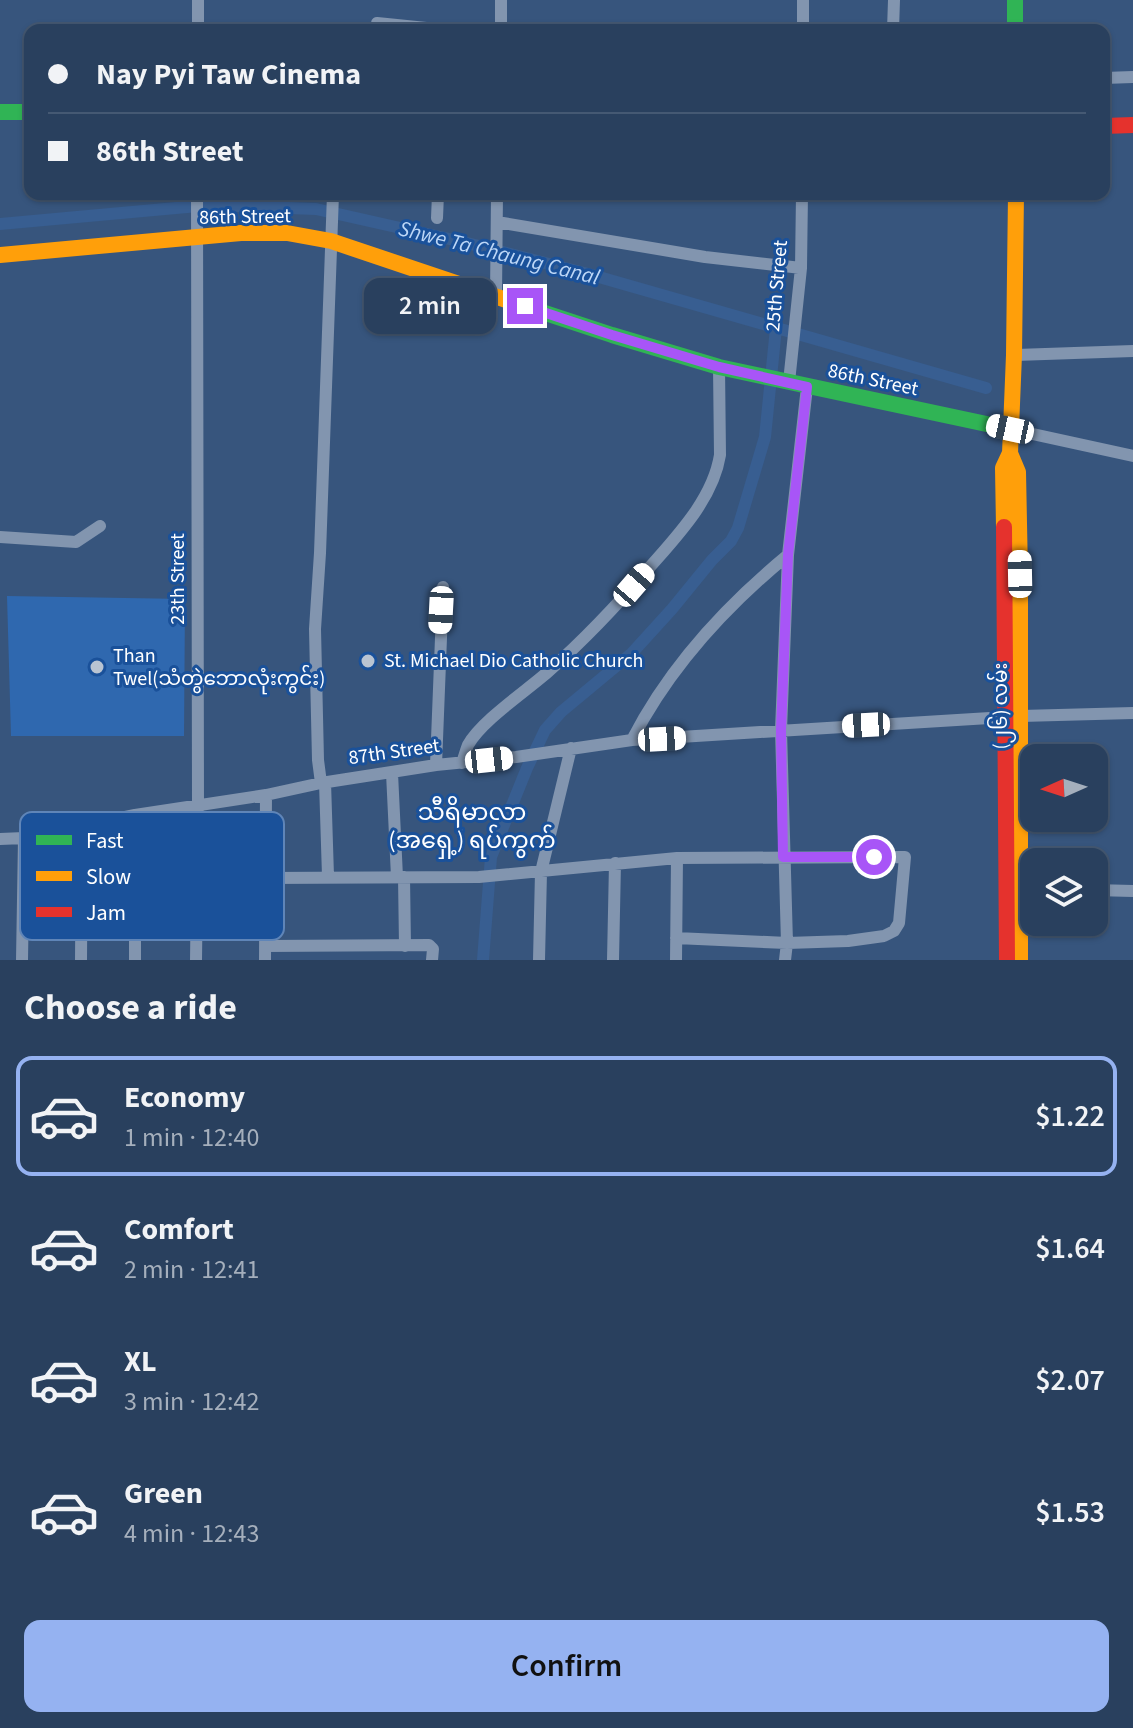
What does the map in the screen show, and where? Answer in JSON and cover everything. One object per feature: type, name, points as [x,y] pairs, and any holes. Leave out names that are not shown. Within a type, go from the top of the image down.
[{"type":"main road","points":[[1015,0],[1015,24]]},
{"type":"main road","points":[[0,112],[24,112]]},
{"type":"main road","points":[[1110,126],[1133,125]]},
{"type":"main road","name":"(၂၆) လမ်း","points":[[1007,960],[1005,858],[1014,717],[1018,472],[1010,453],[1010,429],[1018,200]]},
{"type":"main road","name":"86th Street","points":[[0,255],[199,237],[287,233],[331,241],[612,335],[719,367],[1010,429]]},
{"type":"main road","name":"(၂၆) လမ်း","points":[[1014,717],[1024,848]]},
{"type":"main road","name":"(၂၆) လမ်း","points":[[1020,960],[1022,936]]},
{"type":"street","points":[[198,0],[198,24]]},
{"type":"street","points":[[501,0],[501,24]]},
{"type":"street","points":[[803,0],[803,24]]},
{"type":"street","points":[[893,24],[894,0]]},
{"type":"street","points":[[377,23],[387,24]]},
{"type":"street","points":[[1110,78],[1133,77]]},
{"type":"street","name":"23th Street","points":[[197,200],[198,812]]},
{"type":"street","points":[[328,876],[323,782],[318,760],[315,629],[332,200]]},
{"type":"street","points":[[437,218],[438,200]]},
{"type":"street","points":[[496,296],[497,200]]},
{"type":"street","name":"25th Street","points":[[778,380],[791,350],[801,268],[802,200]]},
{"type":"street","points":[[497,222],[705,257],[801,268]]},
{"type":"street","points":[[1014,355],[1133,351]]},
{"type":"street","points":[[462,763],[468,746],[484,727],[551,669],[616,606],[689,521],[719,465],[719,367]]},
{"type":"street","points":[[785,960],[781,730],[788,555],[807,387]]},
{"type":"street","name":"86th Street","points":[[1010,429],[1133,456]]},
{"type":"street","points":[[0,537],[72,542],[100,526]]},
{"type":"street","points":[[632,740],[671,676],[729,608],[788,555]]},
{"type":"street","points":[[436,765],[443,587]]},
{"type":"street","name":"87th Street","points":[[154,812],[266,795],[323,782],[632,740],[1014,717],[1133,713]]},
{"type":"street","points":[[539,960],[541,872],[571,748]]},
{"type":"street","points":[[392,773],[405,946]]},
{"type":"street","points":[[266,795],[266,812]]},
{"type":"street","name":"87th Street","points":[[0,839],[20,838]]},
{"type":"street","points":[[284,877],[479,877],[677,858],[905,857],[899,923],[891,934],[848,941],[787,943],[676,938]]},
{"type":"street","points":[[676,960],[677,858]]},
{"type":"street","points":[[613,960],[615,863]]},
{"type":"street","points":[[1108,890],[1133,891]]},
{"type":"street","points":[[22,940],[22,960]]},
{"type":"street","points":[[81,940],[81,960]]},
{"type":"street","name":"23th Street","points":[[196,940],[196,960]]},
{"type":"street","points":[[265,953],[431,946],[432,960]]},
{"type":"shaded area","name":"Than Twel(သံတွဲဘောလုံးကွင်း)","points":[[7,596],[185,599],[184,736],[11,736]]},
{"type":"waterway","name":"Shwe Ta Chaung Canal","points":[[0,224],[209,205],[316,209],[592,275],[986,388]]},
{"type":"waterway","points":[[483,960],[491,857],[545,730],[561,712],[632,653],[731,541],[738,528],[765,437],[776,328]]},
{"type":"traffic: fast","points":[[1015,0],[1015,24]]},
{"type":"traffic: fast","points":[[0,112],[24,112]]},
{"type":"traffic: fast","points":[[527,307],[719,367],[1010,429]]},
{"type":"traffic: slow","points":[[1004,527],[1003,468],[1010,453],[1014,355],[1016,200]]},
{"type":"traffic: slow","points":[[0,255],[241,233],[287,233],[331,241],[527,307]]},
{"type":"traffic: slow","points":[[1010,453],[1018,472],[1020,960]]},
{"type":"traffic: jam","points":[[1110,126],[1133,125]]},
{"type":"traffic: jam","points":[[1004,527],[1007,960]]},
{"type":"place","name":"St. Michael Dio Catholic Church","points":[[368,661]]},
{"type":"place","name":"Than Twel(သံတွဲဘောလုံးကွင်း)","points":[[97,667]]},
{"type":"district","name":"သီရိမာလာ (အရှေ့) ရပ်ကွက်","points":[[472,826]]},
{"type":"route","points":[[525,306],[719,367],[807,387],[788,555],[781,730],[783,857],[874,857]]}]
